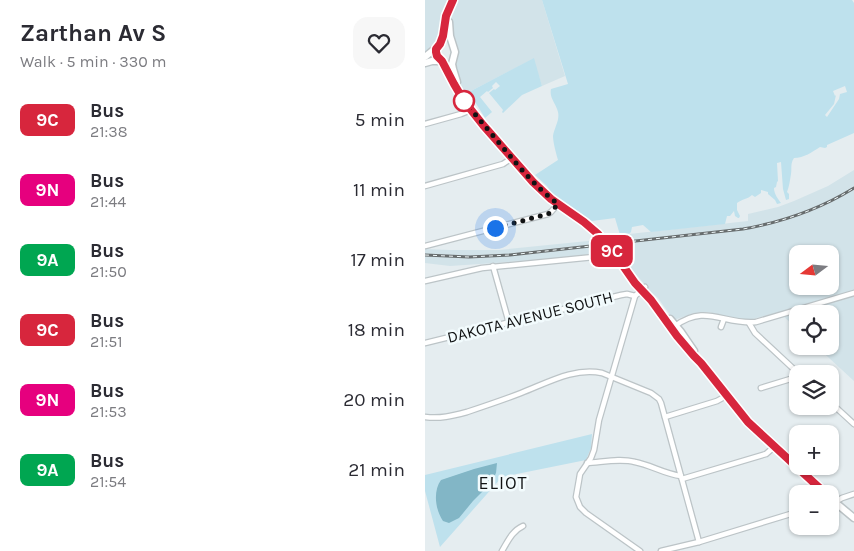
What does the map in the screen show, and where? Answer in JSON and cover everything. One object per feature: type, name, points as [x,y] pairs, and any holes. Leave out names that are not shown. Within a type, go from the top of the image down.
[{"type":"street","points":[[453,0],[446,16],[443,36],[436,54],[471,110],[533,182],[558,204],[591,228],[619,260],[635,283],[643,289],[674,327],[677,336],[748,422],[816,485]]},
{"type":"street","points":[[453,0],[448,26],[449,36],[455,52],[452,67],[455,79],[471,110]]},
{"type":"street","points":[[425,57],[439,45],[448,43],[454,48]]},
{"type":"street","points":[[425,64],[432,61],[449,61],[453,57]]},
{"type":"street","points":[[425,124],[471,110]]},
{"type":"street","points":[[425,186],[503,164],[512,158]]},
{"type":"street","points":[[425,246],[548,214],[558,204]]},
{"type":"street","points":[[425,282],[493,266],[605,256],[612,252]]},
{"type":"street","points":[[493,266],[509,323]]},
{"type":"street","points":[[640,551],[587,513],[580,507],[576,497],[580,474],[594,450],[597,431],[635,296],[643,289]]},
{"type":"street","points":[[674,327],[699,315],[715,316],[749,323],[756,322],[854,293]]},
{"type":"street","name":"DAKOTA AVENUE SOUTH","points":[[425,343],[621,295],[635,296]]},
{"type":"street","points":[[721,327],[724,319]]},
{"type":"street","points":[[749,323],[755,333],[789,366]]},
{"type":"street","points":[[425,417],[442,418],[451,416],[506,399],[558,378],[596,371],[656,395],[661,403],[699,542]]},
{"type":"street","points":[[761,388],[789,378]]},
{"type":"street","points":[[665,417],[717,401],[726,396]]},
{"type":"street","points":[[839,410],[854,424]]},
{"type":"street","points":[[587,463],[628,460],[681,477],[766,454],[774,447]]},
{"type":"street","points":[[839,499],[854,494]]},
{"type":"street","points":[[839,505],[854,518]]},
{"type":"street","points":[[661,551],[699,542],[789,514]]},
{"type":"street","points":[[502,551],[517,529],[523,526]]},
{"type":"shaded area","points":[[425,0],[448,0],[442,33],[437,44],[425,54]]},
{"type":"shaded area","points":[[456,0],[542,0],[565,76],[542,86],[533,59],[465,94],[455,72],[454,42],[450,21]]},
{"type":"shaded area","points":[[542,0],[852,0],[854,3],[854,133],[827,145],[825,148],[820,147],[805,156],[794,158],[787,192],[789,199],[786,200],[783,189],[781,162],[777,163],[778,181],[774,190],[781,203],[777,204],[768,192],[761,190],[761,193],[755,197],[752,195],[737,203],[739,218],[735,216],[734,211],[730,216],[727,216],[725,224],[651,232],[643,225],[632,227],[629,234],[620,235],[615,218],[592,221],[551,192],[535,175],[558,160],[553,136],[558,115],[551,95],[551,89],[568,84]],"holes":[[[845,86],[847,92],[840,94],[839,99],[827,117],[825,115],[834,104],[836,95],[833,91]]]},
{"type":"shaded area","points":[[534,58],[542,86],[522,95],[503,113],[503,110],[489,93],[500,86],[496,82],[492,86],[493,88],[480,97],[492,112],[485,118],[469,92]]},
{"type":"shaded area","points":[[854,170],[854,381],[839,365],[826,355],[839,355],[839,305],[789,305],[789,321],[779,312],[749,320],[708,312],[694,313],[673,319],[658,298],[606,239],[620,235],[748,221],[748,214],[794,201],[828,186]]},
{"type":"shaded area","points":[[598,240],[607,251],[605,254],[450,266],[425,263],[425,249],[499,250]]},
{"type":"shaded area","points":[[592,434],[591,448],[586,460],[502,477],[440,547],[425,491],[425,475]]},
{"type":"shaded area","points":[[497,463],[496,473],[491,483],[459,518],[449,523],[443,521],[438,511],[436,500],[438,484],[441,480]]},
{"type":"railway","points":[[425,255],[469,257],[510,255],[743,229],[801,214],[854,188]]},
{"type":"bus line","name":"9C","points":[[453,0],[446,16],[443,36],[436,52],[464,101],[533,182],[551,199],[598,234],[677,336],[748,422],[816,485]]},
{"type":"district","name":"ELIOT","points":[[503,483]]},
{"type":"route","points":[[464,101],[533,182],[558,204],[548,214],[495,228]]}]
